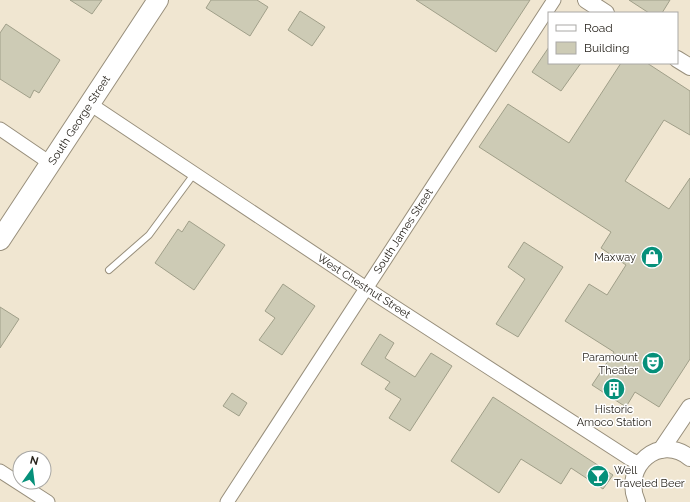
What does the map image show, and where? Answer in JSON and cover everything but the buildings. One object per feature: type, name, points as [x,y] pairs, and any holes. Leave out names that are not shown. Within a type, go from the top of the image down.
[{"type":"main road","name":"South George Street","points":[[0,240],[158,0]]},
{"type":"street","name":"South James Street","points":[[226,502],[554,0]]},
{"type":"street","points":[[586,0],[604,12]]},
{"type":"street","points":[[678,60],[690,67]]},
{"type":"street","name":"West Chestnut Street","points":[[90,104],[366,288],[623,455],[640,464]]},
{"type":"street","points":[[0,129],[50,163]]},
{"type":"street","points":[[633,499],[633,478],[640,464],[646,458],[661,450],[690,407]]},
{"type":"street","points":[[661,450],[679,452],[690,458]]},
{"type":"street","points":[[0,471],[48,502]]},
{"type":"lane","points":[[109,270],[150,235],[194,174]]},
{"type":"place","name":"Maxway","points":[[652,257]]},
{"type":"place","name":"Paramount Theater","points":[[653,363]]},
{"type":"place","name":"Historic Amoco Station","points":[[614,389]]},
{"type":"place","name":"Well Traveled Beer","points":[[598,476]]}]
